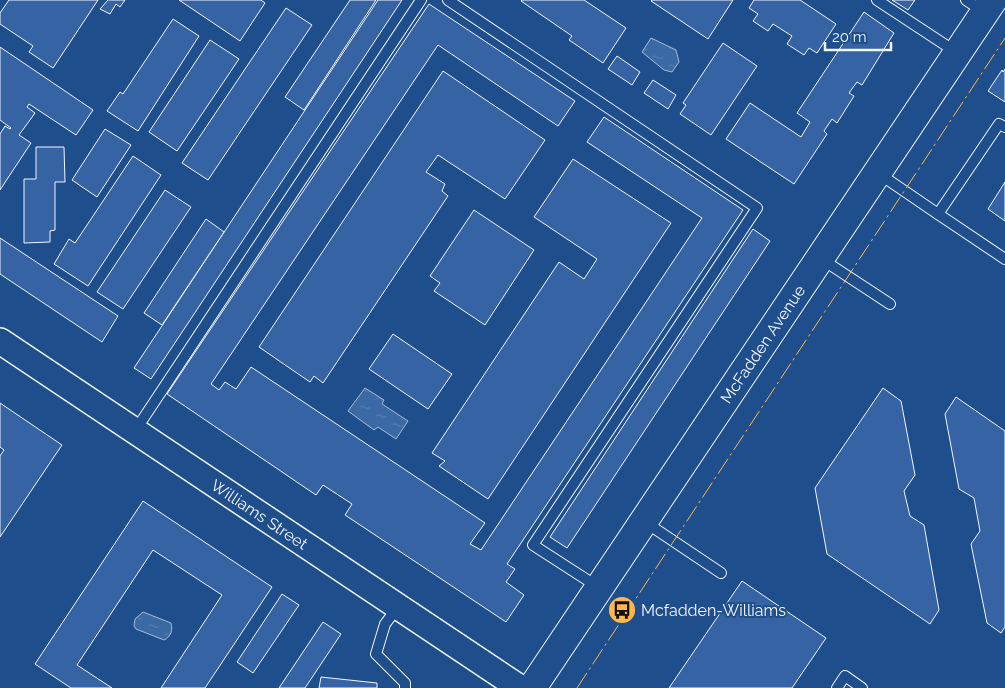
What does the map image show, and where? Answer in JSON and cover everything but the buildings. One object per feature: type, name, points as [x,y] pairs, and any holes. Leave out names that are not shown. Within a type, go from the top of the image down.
[{"type":"main road","name":"McFadden Avenue","points":[[532,688],[957,53],[981,4]]},
{"type":"street","name":"Williams Street","points":[[0,341],[520,688]]},
{"type":"lane","points":[[135,431],[421,0]]},
{"type":"lane","points":[[448,0],[757,208],[534,545],[599,588]]},
{"type":"lane","points":[[877,0],[957,53]]},
{"type":"lane","points":[[938,214],[1002,126]]},
{"type":"lane","points":[[877,172],[1005,258]]},
{"type":"lane","points":[[820,258],[890,304]]},
{"type":"lane","points":[[644,521],[721,572]]},
{"type":"lane","points":[[398,607],[385,624],[376,654],[405,683],[405,688]]},
{"type":"lane","points":[[837,688],[845,676],[862,688]]},
{"type":"water","points":[[651,38],[676,50],[679,62],[672,72],[664,70],[642,52]]},
{"type":"water","points":[[365,388],[384,400],[382,404],[408,421],[396,439],[378,427],[374,430],[348,411]]},
{"type":"water","points":[[143,612],[171,623],[172,631],[170,635],[164,640],[136,629],[134,626],[135,619]]},
{"type":"power","points":[[577,688],[1005,38]]},
{"type":"place","name":"Mcfadden-Williams","points":[[622,610]]}]
